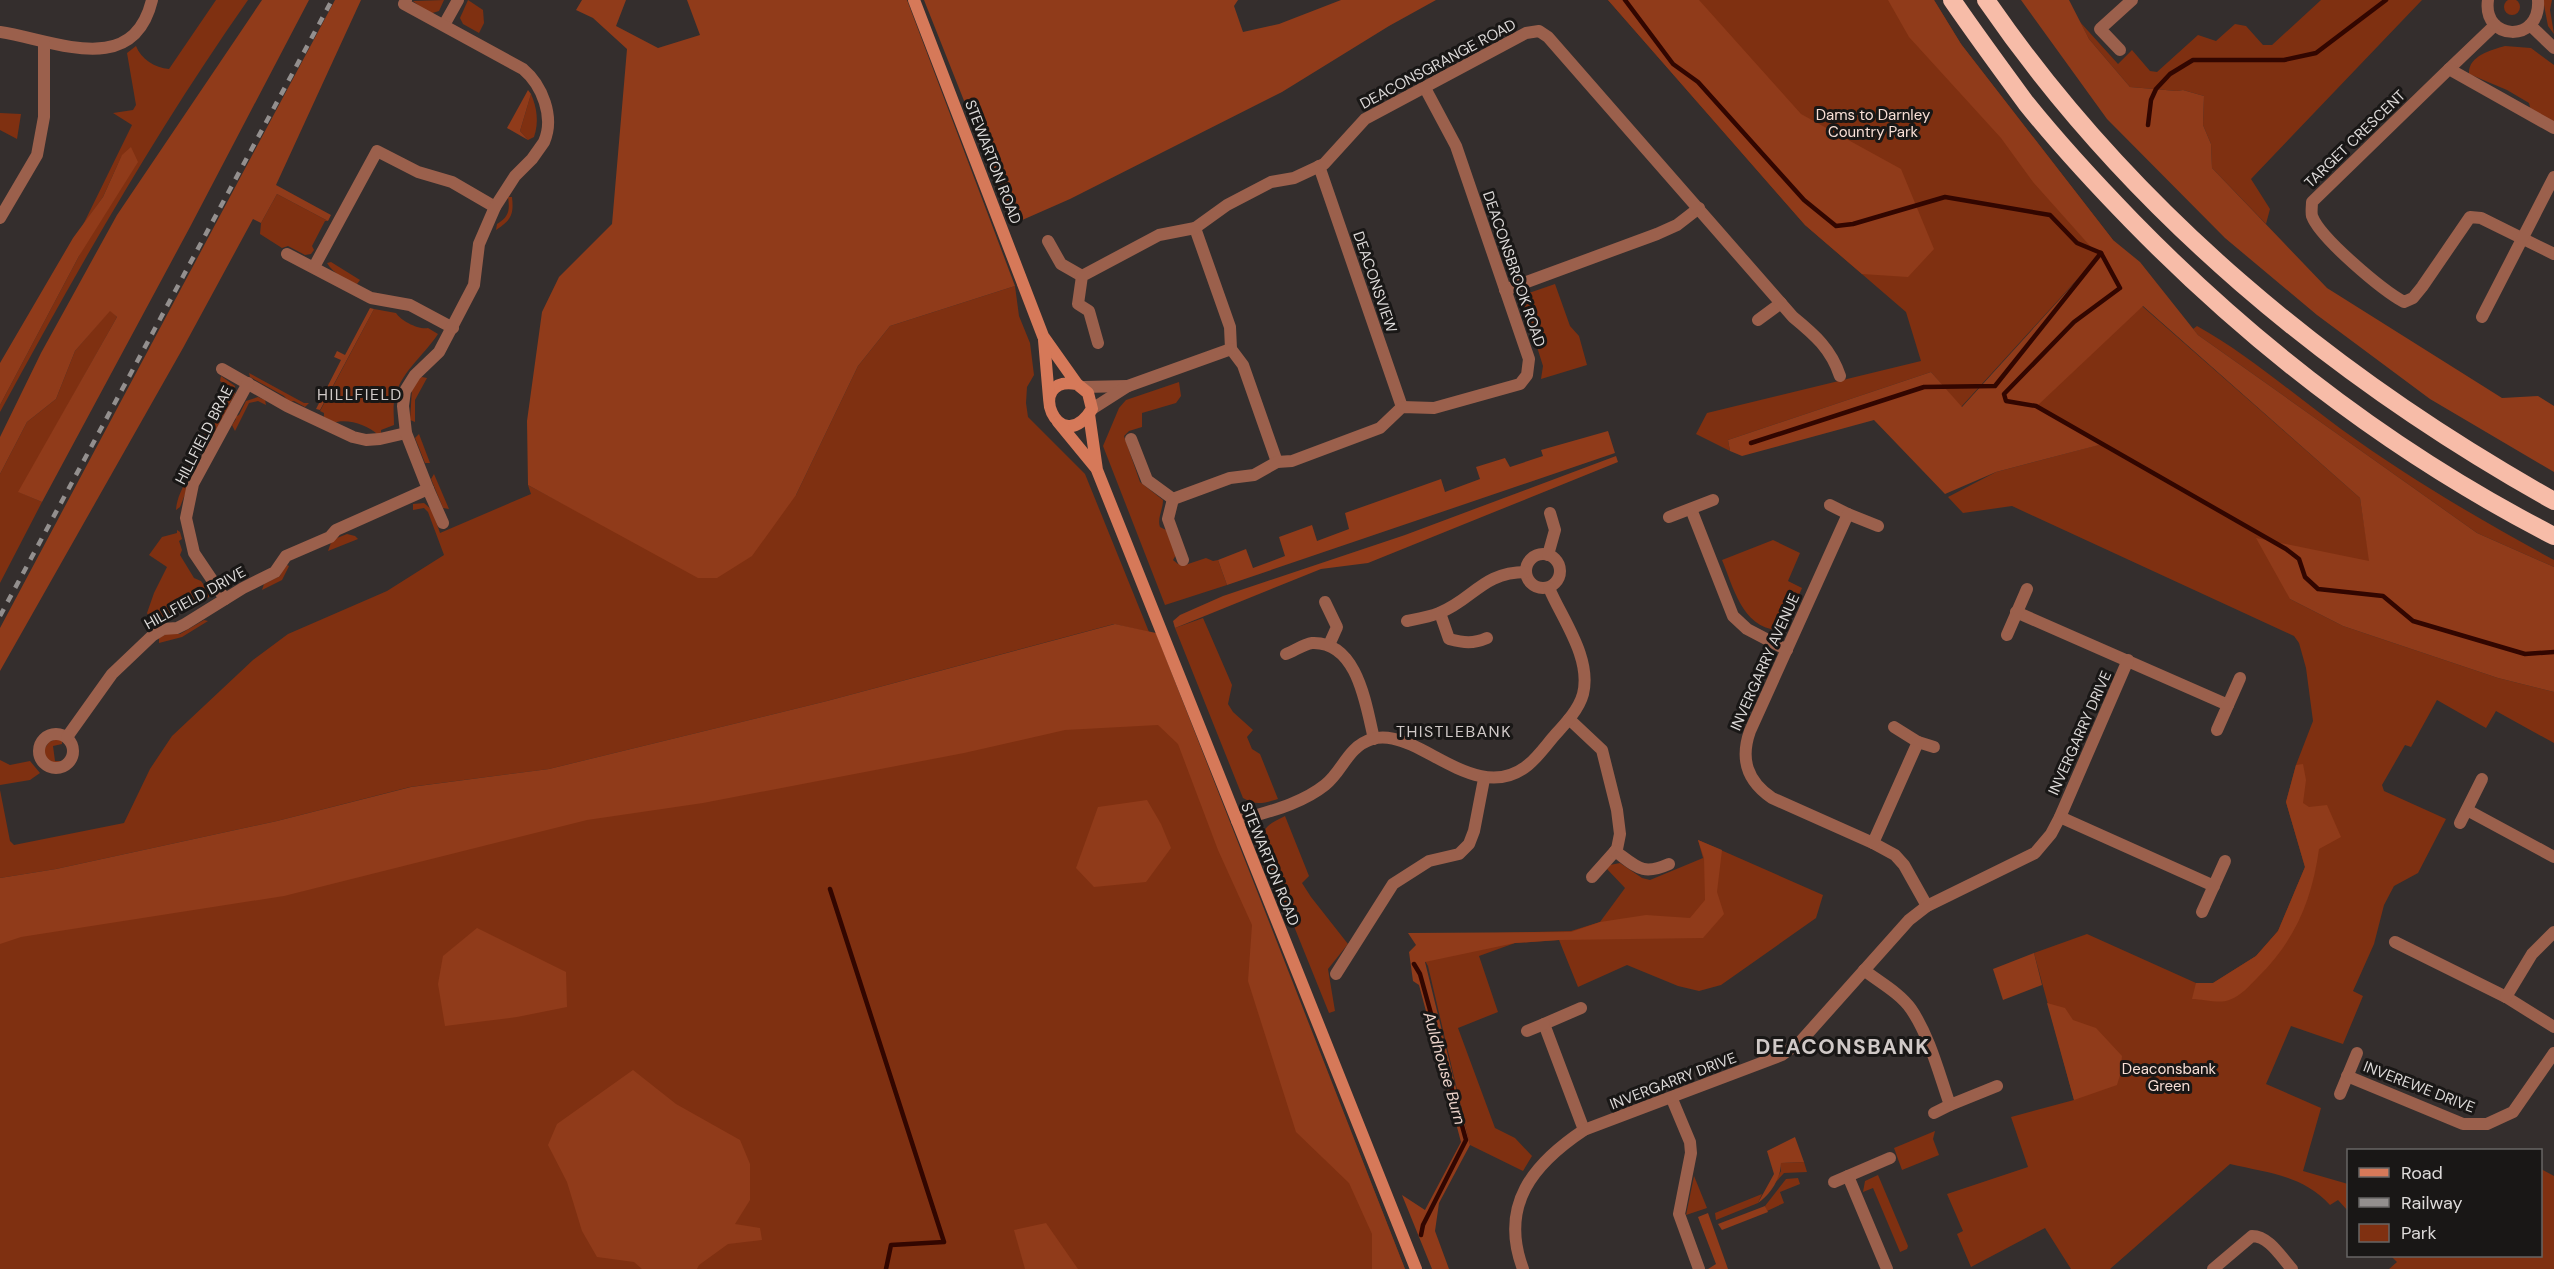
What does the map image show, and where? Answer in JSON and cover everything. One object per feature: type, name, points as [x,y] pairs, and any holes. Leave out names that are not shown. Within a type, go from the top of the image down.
[{"type":"highway","points":[[1952,0],[2027,104],[2073,158],[2210,299],[2289,365],[2383,435],[2498,508],[2554,536]]},
{"type":"highway","points":[[1986,0],[2034,65],[2110,154],[2179,226],[2242,285],[2375,390],[2477,457],[2554,501]]},
{"type":"main road","name":"STEWARTON ROAD","points":[[914,0],[1043,336],[1049,398]]},
{"type":"main road","name":"STEWARTON ROAD","points":[[1043,336],[1080,385]]},
{"type":"main road","points":[[1063,384],[1080,385],[1091,400],[1090,412],[1078,424],[1058,422],[1050,411],[1049,398],[1052,392],[1063,384]]},
{"type":"main road","name":"STEWARTON ROAD","points":[[1090,412],[1097,470]]},
{"type":"main road","name":"STEWARTON ROAD","points":[[1058,422],[1073,437],[1097,470],[1416,1269]]},
{"type":"street","points":[[0,32],[44,43],[93,50],[119,45],[127,42],[140,29],[152,0]]},
{"type":"street","points":[[406,0],[404,4],[523,69],[535,80],[545,101],[548,117],[547,136],[544,142],[532,159],[515,176],[495,207],[479,243],[474,285],[453,328],[439,352],[415,375],[405,391],[403,406],[406,433],[443,523]]},
{"type":"street","points":[[444,25],[458,0]]},
{"type":"street","points":[[2120,51],[2100,29],[2132,0]]},
{"type":"street","points":[[2488,0],[2487,10],[2494,25],[2508,32],[2516,32],[2530,25],[2536,18],[2538,0]]},
{"type":"street","points":[[2494,25],[2449,69],[2554,128]]},
{"type":"street","points":[[2530,25],[2554,48]]},
{"type":"street","name":"DEACONSGRANGE ROAD","points":[[1082,276],[1159,235],[1195,228],[1227,205],[1272,182],[1294,177],[1324,164],[1365,119],[1526,33],[1539,31],[1555,45],[1793,317],[1818,336],[1833,357],[1840,376]]},
{"type":"street","points":[[0,218],[37,155],[44,117],[44,43]]},
{"type":"street","name":"TARGET CRESCENT","points":[[2449,69],[2312,202],[2312,215],[2326,236],[2386,292],[2404,302],[2413,298],[2422,287],[2470,217],[2481,218],[2522,237]]},
{"type":"street","name":"DEACONSBROOK ROAD","points":[[1402,407],[1434,408],[1520,384],[1527,375],[1529,358],[1456,146],[1425,88]]},
{"type":"street","points":[[314,267],[377,151],[418,172],[452,182],[495,207]]},
{"type":"street","name":"DEACONSVIEW","points":[[1318,166],[1402,407]]},
{"type":"street","points":[[2482,317],[2554,177]]},
{"type":"street","points":[[1505,290],[1677,225],[1699,208]]},
{"type":"street","points":[[1195,228],[1230,327],[1231,349],[1243,365],[1277,462]]},
{"type":"street","points":[[2522,237],[2554,254]]},
{"type":"street","points":[[1048,241],[1061,264],[1082,276],[1078,304],[1089,311],[1098,343]]},
{"type":"street","points":[[287,254],[371,298],[410,305],[453,328]]},
{"type":"street","points":[[1758,320],[1781,303]]},
{"type":"street","points":[[1090,412],[1128,386],[1231,349]]},
{"type":"street","name":"HILLFIELD BRAE","points":[[222,369],[287,406],[353,437],[366,440],[380,439],[406,433]]},
{"type":"street","name":"HILLFIELD BRAE","points":[[225,599],[194,553],[186,518],[193,484],[248,383]]},
{"type":"street","points":[[1080,385],[1128,386]]},
{"type":"street","points":[[1173,499],[1230,478],[1254,475],[1277,462],[1292,461],[1380,428],[1402,407]]},
{"type":"street","points":[[1131,440],[1147,480],[1173,499]]},
{"type":"street","name":"HILLFIELD DRIVE","points":[[67,737],[112,674],[153,635],[163,629],[177,628],[274,572],[286,556],[330,537],[336,530],[428,489]]},
{"type":"street","points":[[1173,499],[1168,519],[1183,560]]},
{"type":"street","points":[[1669,517],[1713,500]]},
{"type":"street","points":[[1830,505],[1878,526]]},
{"type":"street","points":[[1691,509],[1733,616],[1747,629],[1786,650]]},
{"type":"street","points":[[1548,555],[1555,530],[1550,513]]},
{"type":"street","name":"INVERGARRY AVENUE","points":[[1848,514],[1747,739],[1744,747],[1747,769],[1761,790],[1772,798],[1895,855],[1904,864],[1927,906]]},
{"type":"street","points":[[1537,555],[1548,555],[1554,558],[1560,568],[1558,580],[1549,588],[1533,586],[1526,572],[1528,562],[1537,555]]},
{"type":"street","points":[[1407,621],[1440,613],[1488,581],[1509,572],[1526,572]]},
{"type":"street","points":[[1237,821],[1292,803],[1324,786],[1348,754],[1374,739],[1401,740],[1484,779],[1499,779],[1515,774],[1529,765],[1569,719],[1583,693],[1584,666],[1549,588]]},
{"type":"street","points":[[2007,635],[2027,589]]},
{"type":"street","points":[[1325,602],[1337,627],[1329,645]]},
{"type":"street","name":"INVERGARRY DRIVE","points":[[2016,612],[2228,705]]},
{"type":"street","points":[[1440,613],[1449,639],[1465,643],[1487,638]]},
{"type":"street","points":[[1286,654],[1311,643],[1329,645],[1344,657],[1355,672],[1374,739]]},
{"type":"street","name":"INVERGARRY DRIVE","points":[[1523,1269],[1516,1247],[1517,1211],[1527,1186],[1541,1164],[1556,1149],[1584,1130],[1672,1099],[1788,1051],[1801,1041],[1909,920],[1927,906],[2036,853],[2060,818],[2128,660]]},
{"type":"street","points":[[2217,730],[2240,678]]},
{"type":"street","points":[[1569,719],[1602,750],[1620,834],[1616,851],[1592,877]]},
{"type":"street","points":[[1894,727],[1918,742],[1934,747]]},
{"type":"street","points":[[1873,843],[1918,742]]},
{"type":"street","points":[[1336,974],[1393,884],[1429,861],[1459,854],[1468,844],[1474,831],[1484,779]]},
{"type":"street","points":[[2460,823],[2482,779]]},
{"type":"street","points":[[2467,810],[2554,856]]},
{"type":"street","name":"INVERGARRY DRIVE","points":[[2060,818],[2214,886]]},
{"type":"street","points":[[1616,851],[1641,869],[1654,871],[1669,864]]},
{"type":"street","points":[[2202,912],[2225,861]]},
{"type":"street","points":[[2506,997],[2532,954],[2554,932]]},
{"type":"street","points":[[2396,942],[2506,997],[2554,1027]]},
{"type":"street","points":[[1864,970],[1900,997],[1910,1008],[1921,1027],[1950,1105]]},
{"type":"street","points":[[1527,1031],[1581,1008]]},
{"type":"street","points":[[1544,1024],[1584,1130]]},
{"type":"street","name":"INVEREWE DRIVE","points":[[2340,1094],[2357,1053]]},
{"type":"street","name":"INVEREWE DRIVE","points":[[2347,1076],[2463,1124],[2487,1124],[2513,1112],[2554,1053]]},
{"type":"street","points":[[1934,1113],[1996,1086]]},
{"type":"street","points":[[1672,1099],[1690,1142],[1691,1153],[1678,1207],[1679,1214],[1699,1269]]},
{"type":"street","points":[[1834,1182],[1890,1158]]},
{"type":"street","points":[[1848,1176],[1887,1269]]},
{"type":"street","points":[[2212,1269],[2252,1236],[2264,1238],[2292,1269]]},
{"type":"green space","points":[[2512,-1],[2518,1],[2520,7],[2518,13],[2512,15],[2506,13],[2504,7],[2506,1]]},
{"type":"green space","points":[[216,0],[248,0],[149,151],[0,412],[0,405],[79,256],[122,155],[103,197],[83,225],[132,125],[113,113],[133,110],[136,105],[127,53],[136,46],[149,62],[169,69]]},
{"type":"green space","points":[[444,0],[439,11],[429,14],[413,1]]},
{"type":"green space","points":[[468,0],[483,10],[484,23],[479,33],[463,24],[460,18]]},
{"type":"green space","name":"Dams to Darnley Country Park","points":[[1608,0],[1934,0],[1961,44],[2113,240],[1961,407],[1931,372],[1728,440],[1730,451],[1696,434],[1707,413],[1921,361],[1906,312],[1805,225]]},
{"type":"green space","points":[[2321,0],[2422,0],[2251,179],[2270,209],[2266,224],[2212,168],[2211,144],[2203,125],[2204,96],[2183,90],[2130,87],[2089,39],[2080,22],[2118,64],[2132,50],[2150,71],[2157,72],[2198,35],[2216,41],[2235,24],[2246,26],[2263,45],[2272,45]]},
{"type":"green space","points":[[2543,0],[2552,0],[2550,10],[2554,34],[2548,26]]},
{"type":"green space","points":[[2505,46],[2531,48],[2554,65],[2554,123],[2531,111],[2529,103],[2507,90],[2469,74],[2476,58]]},
{"type":"green space","points":[[531,94],[537,120],[534,137],[528,140],[520,131]]},
{"type":"green space","points":[[0,113],[21,114],[17,139],[0,130]]},
{"type":"green space","points":[[277,194],[328,221],[325,221],[312,246],[314,250],[311,254],[305,255],[288,246],[282,248],[260,234],[261,223]]},
{"type":"green space","points":[[508,197],[512,197],[512,213],[508,220],[496,230],[497,224],[508,213]]},
{"type":"green space","points":[[331,262],[360,280],[357,284],[345,279],[327,263]]},
{"type":"green space","points":[[1555,284],[1570,326],[1579,336],[1587,365],[1541,379],[1543,366],[1522,299],[1526,294]]},
{"type":"green space","points":[[1015,286],[1019,316],[1030,343],[1034,375],[1027,387],[1028,417],[1085,474],[1149,632],[1114,624],[827,701],[549,769],[410,787],[277,821],[56,869],[0,878],[0,790],[10,841],[14,845],[124,823],[150,769],[172,736],[253,660],[288,634],[387,591],[444,555],[428,512],[424,508],[413,510],[413,504],[424,503],[432,510],[440,533],[531,494],[528,485],[577,511],[796,495],[858,366],[890,326]]},
{"type":"green space","name":"Deaconsbank Green","points":[[2142,306],[2360,498],[2370,562],[2290,599],[2343,626],[2498,678],[2554,692],[2554,743],[2496,711],[2486,728],[2437,700],[2411,747],[2405,745],[2382,785],[2384,791],[2446,819],[2418,873],[2394,886],[2384,905],[2374,944],[2353,991],[2363,996],[2343,1044],[2291,1026],[2266,1084],[2321,1108],[2303,1171],[2347,1184],[2347,1210],[2338,1200],[2330,1205],[2308,1187],[2296,1181],[2230,1164],[2110,1269],[2071,1269],[2045,1228],[1971,1267],[1957,1234],[1963,1231],[1947,1194],[2028,1167],[2011,1117],[2074,1100],[2034,953],[2087,934],[2196,983],[2213,983],[2256,956],[2278,931],[2305,867],[2286,802],[2296,765],[2313,721],[2306,668],[2299,643],[2294,636],[2012,506],[1963,513],[1948,497],[1996,472],[2102,444],[2036,406]]},
{"type":"green space","points":[[374,309],[396,313],[410,324],[428,328],[438,334],[401,382],[394,401],[394,425],[381,430],[381,434],[378,435],[357,423],[345,421],[333,423],[320,411]]},
{"type":"green space","points":[[110,310],[117,317],[19,492],[42,502],[0,583],[0,474],[27,422],[56,399],[75,351]]},
{"type":"green space","points":[[2197,326],[2253,362],[2341,429],[2393,465],[2472,514],[2554,560],[2554,567],[2477,533],[2198,335],[2193,329]]},
{"type":"green space","points":[[249,373],[304,403],[309,403],[305,407],[294,401],[289,402],[284,396],[250,377]]},
{"type":"green space","points":[[221,376],[235,386],[235,394],[213,436],[201,440],[204,434],[212,429],[230,393],[231,389],[220,381]]},
{"type":"green space","points":[[417,378],[427,378],[415,400],[415,422],[410,420],[412,388]]},
{"type":"green space","points":[[1179,382],[1181,396],[1176,403],[1142,413],[1142,427],[1129,431],[1124,436],[1140,482],[1163,500],[1159,524],[1168,531],[1177,553],[1173,560],[1185,565],[1206,558],[1213,561],[1218,560],[1227,585],[1165,605],[1103,446],[1119,408],[1126,400]]},
{"type":"green space","points":[[258,397],[265,400],[266,405],[258,401],[249,403],[235,431],[232,425],[236,419],[234,417],[239,415],[246,401]]},
{"type":"green space","points":[[419,434],[430,463],[425,463],[415,438]]},
{"type":"green space","points":[[190,463],[193,474],[180,507],[176,510],[187,477]]},
{"type":"green space","points":[[434,474],[449,509],[443,508],[431,479]]},
{"type":"green space","points":[[177,530],[182,539],[179,541],[182,550],[180,555],[194,578],[201,581],[210,594],[198,604],[191,602],[177,611],[174,619],[159,619],[152,623],[147,613],[167,567],[149,555],[162,537],[177,533]]},
{"type":"green space","points":[[347,534],[358,539],[328,551],[332,540]]},
{"type":"green space","points":[[1773,540],[1800,553],[1788,581],[1802,588],[1787,623],[1777,630],[1765,627],[1747,613],[1735,593],[1722,560]]},
{"type":"green space","points":[[285,564],[289,566],[282,580],[262,590],[264,584],[280,576]]},
{"type":"green space","points":[[1203,618],[1232,685],[1228,704],[1233,712],[1253,730],[1247,737],[1252,749],[1260,754],[1278,799],[1256,803],[1243,798],[1175,628]]},
{"type":"green space","points":[[204,620],[208,621],[182,637],[159,643],[159,638],[166,634],[180,634]]},
{"type":"green space","points":[[1169,670],[1405,1269],[0,1269],[0,904]]},
{"type":"green space","points":[[57,739],[62,741],[62,744],[53,746],[55,761],[65,761],[58,766],[49,763],[43,751],[49,742]]},
{"type":"green space","points":[[0,760],[10,765],[30,761],[40,773],[30,780],[0,785]]},
{"type":"green space","points":[[1285,816],[1309,876],[1302,883],[1348,944],[1328,969],[1335,1011],[1329,1013],[1260,842],[1268,826]]},
{"type":"green space","points":[[1698,840],[1823,895],[1816,918],[1721,985],[1699,991],[1678,986],[1627,965],[1578,987],[1559,940],[1515,943],[1479,956],[1498,1012],[1458,1028],[1495,1128],[1515,1138],[1532,1156],[1523,1171],[1470,1145],[1428,966],[1416,945],[1453,934],[1571,931],[1600,922],[1625,888],[1607,869],[1610,865],[1620,863],[1642,878],[1650,880],[1703,858]]},
{"type":"green space","points":[[1935,1131],[1933,1139],[1939,1155],[1902,1170],[1894,1148]]},
{"type":"green space","points":[[1804,1162],[1807,1172],[1784,1173],[1774,1184],[1781,1171],[1781,1163]]},
{"type":"green space","points":[[2542,1170],[2554,1176],[2554,1269],[2389,1269],[2397,1262],[2392,1257],[2542,1257]]},
{"type":"green space","points":[[1878,1175],[1908,1246],[1900,1252],[1873,1188],[1863,1192],[1865,1181]]},
{"type":"green space","points":[[1694,1176],[1707,1208],[1686,1215]]},
{"type":"green space","points":[[1798,1178],[1800,1184],[1780,1192],[1784,1203],[1767,1211],[1765,1206],[1786,1179]]},
{"type":"green space","points":[[1762,1194],[1758,1203],[1716,1220],[1715,1213]]},
{"type":"shaded area","points":[[262,0],[309,0],[42,502],[18,492],[117,317],[110,311],[75,351],[56,399],[27,422],[0,474],[0,437],[41,353],[117,215]]},
{"type":"shaded area","points":[[335,0],[361,0],[276,185],[331,215],[328,221],[277,194],[261,223],[253,219],[183,348],[0,671],[0,628]]},
{"type":"shaded area","points":[[582,0],[626,0],[616,26],[658,48],[700,35],[687,0],[907,0],[1015,286],[890,326],[858,366],[796,495],[752,556],[717,578],[698,578],[528,485],[527,421],[542,312],[559,277],[612,224],[627,49],[593,18],[576,10]]},
{"type":"shaded area","points":[[924,0],[1238,0],[1234,6],[1243,32],[1279,24],[1341,0],[1436,0],[1282,92],[1070,199],[1013,224]]},
{"type":"shaded area","points":[[1608,0],[1699,0],[1801,114],[1901,169],[1934,249],[1908,277],[1862,274],[1805,225]]},
{"type":"shaded area","points":[[1888,0],[1934,0],[1961,44],[2113,240],[2140,262],[2198,335],[2477,533],[2554,567],[2554,692],[2498,678],[2343,626],[2290,599],[2256,538],[2369,561],[2360,498],[2143,306],[2037,406],[2103,444],[1996,472],[1945,494],[1874,420],[1742,456],[1730,451],[1728,440],[1931,372],[1962,407],[2099,256],[2033,182],[2001,138],[1909,37]]},
{"type":"shaded area","points":[[2021,0],[2069,0],[2089,39],[2130,87],[2183,90],[2204,96],[2203,125],[2211,144],[2212,168],[2327,288],[2502,398],[2538,396],[2554,406],[2554,472],[2430,399],[2317,315],[2225,238],[2107,119]]},
{"type":"shaded area","points":[[528,90],[531,94],[520,131],[528,140],[507,128]]},
{"type":"shaded area","points":[[131,147],[138,162],[79,256],[0,405],[0,363],[73,238],[103,197],[122,155]]},
{"type":"shaded area","points":[[370,308],[374,309],[320,410],[316,409],[341,360],[334,357],[337,351],[345,355]]},
{"type":"shaded area","points":[[1608,431],[1615,453],[1227,585],[1218,560],[1246,549],[1253,568],[1285,556],[1279,537],[1312,525],[1317,541],[1349,529],[1345,513],[1441,479],[1445,492],[1480,479],[1476,467],[1505,458],[1510,467],[1543,456],[1541,450]]},
{"type":"shaded area","points":[[1616,456],[1618,462],[1368,563],[1321,569],[1175,628],[1173,621],[1180,615],[1223,596],[1405,535]]},
{"type":"shaded area","points":[[1115,624],[1156,633],[1405,1269],[1372,1269],[1372,1234],[1349,1183],[1296,1132],[1248,981],[1252,925],[1218,850],[1178,744],[1158,725],[1065,730],[964,753],[703,803],[587,820],[284,896],[21,937],[0,944],[0,878],[56,869],[277,821],[411,787],[549,769],[827,701]]},
{"type":"shaded area","points":[[2303,764],[2306,780],[2303,803],[2309,807],[2327,805],[2341,837],[2319,849],[2312,885],[2300,919],[2271,963],[2245,990],[2233,998],[2221,1002],[2192,999],[2196,983],[2213,983],[2256,956],[2278,931],[2305,867],[2286,802],[2296,765]]},
{"type":"shaded area","points":[[1147,800],[1171,848],[1146,882],[1094,887],[1076,868],[1098,807]]},
{"type":"shaded area","points":[[1698,840],[1722,850],[1717,892],[1724,914],[1703,938],[1559,940],[1515,943],[1425,962],[1470,1145],[1439,1203],[1435,1231],[1449,1269],[1432,1269],[1402,1195],[1425,1210],[1461,1142],[1419,985],[1413,981],[1409,952],[1416,945],[1408,933],[1571,932],[1600,922],[1646,915],[1690,918],[1705,900],[1704,858]]},
{"type":"shaded area","points":[[477,928],[566,972],[567,1007],[517,1017],[445,1026],[438,984],[443,956]]},
{"type":"shaded area","points":[[2034,953],[2042,985],[2003,1000],[1993,969]]},
{"type":"shaded area","points":[[2047,1003],[2065,1008],[2073,1020],[2096,1028],[2122,1056],[2117,1085],[2074,1100]]},
{"type":"shaded area","points":[[633,1070],[676,1104],[740,1140],[750,1164],[750,1200],[735,1224],[760,1228],[762,1240],[728,1244],[699,1265],[697,1269],[642,1269],[634,1262],[597,1257],[582,1231],[567,1182],[548,1145],[557,1124]]},
{"type":"shaded area","points":[[1795,1137],[1804,1162],[1781,1163],[1774,1186],[1758,1203],[1774,1174],[1767,1151]]},
{"type":"shaded area","points":[[1765,1206],[1768,1212],[1722,1230],[1718,1224]]},
{"type":"shaded area","points":[[1708,1213],[1728,1269],[1708,1269],[1716,1264],[1698,1217]]},
{"type":"shaded area","points":[[1046,1223],[1078,1269],[1025,1269],[1014,1230]]},
{"type":"waterway","points":[[1625,0],[1673,64],[1698,82],[1804,200],[1836,226],[1853,224],[1945,197],[2050,215],[2077,243],[2101,253],[2120,288],[2074,322],[2004,394],[2006,401],[2036,406],[2286,549],[2299,559],[2305,577],[2318,589],[2383,596],[2413,621],[2525,654],[2554,652]]},
{"type":"waterway","points":[[2148,125],[2151,100],[2156,89],[2170,74],[2193,60],[2284,60],[2316,53],[2386,0]]},
{"type":"waterway","points":[[1751,443],[1924,387],[1995,386],[2101,253]]},
{"type":"waterway","points":[[830,889],[944,1242],[891,1245],[886,1269]]},
{"type":"waterway","name":"Auldhouse Burn","points":[[1414,964],[1420,974],[1466,1140],[1423,1225],[1421,1235]]},
{"type":"railway","points":[[0,616],[332,0]]},
{"type":"district","name":"HILLFIELD","points":[[360,394]]},
{"type":"district","name":"THISTLEBANK","points":[[1454,731]]},
{"type":"district","name":"DEACONSBANK","points":[[1843,1047]]}]
